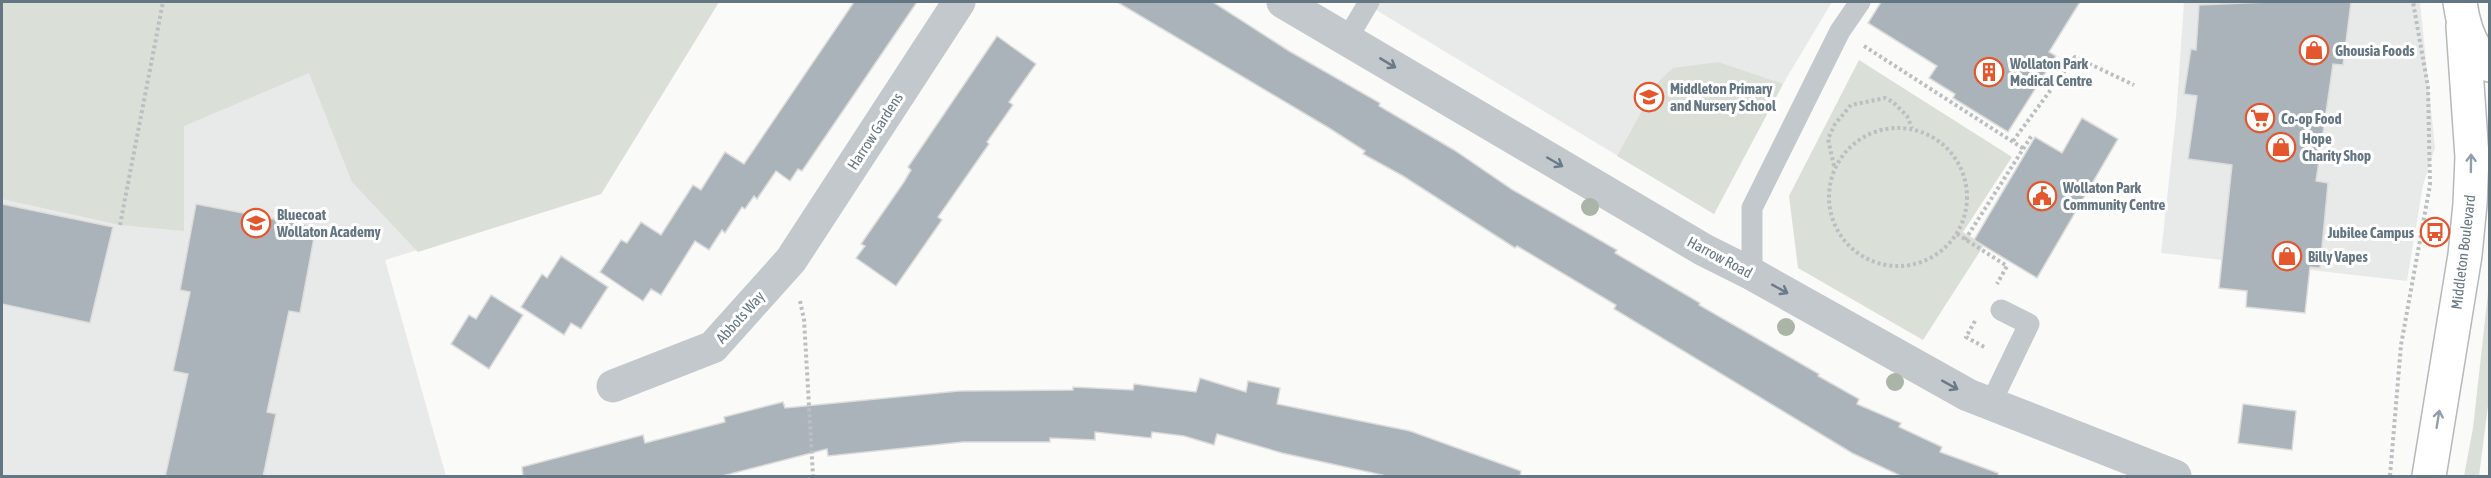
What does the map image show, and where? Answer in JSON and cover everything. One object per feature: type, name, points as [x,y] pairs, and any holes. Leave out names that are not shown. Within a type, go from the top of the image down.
[{"type":"highway","points":[[2462,14],[2481,58],[2490,65]]},
{"type":"highway","name":"Middleton Boulevard","points":[[2429,477],[2465,255],[2470,204],[2472,157],[2462,14]]},
{"type":"street","name":"Harrow Gardens","points":[[791,260],[959,2]]},
{"type":"street","name":"Harrow Road","points":[[1283,2],[1704,250],[1752,274],[1968,395],[2175,477]]},
{"type":"street","name":"Abbots Way","points":[[613,386],[713,347],[791,260]]},
{"type":"lane","points":[[1347,39],[1369,2]]},
{"type":"lane","points":[[1752,274],[1752,208],[1840,31],[1860,2]]},
{"type":"lane","points":[[1990,405],[2029,324],[2001,310]]},
{"type":"path","points":[[120,225],[163,2]]},
{"type":"path","points":[[2390,477],[2401,345],[2430,185],[2428,87],[2413,2]]},
{"type":"path","points":[[1840,31],[2024,149]]},
{"type":"path","points":[[2013,141],[2075,57],[2134,86]]},
{"type":"path","points":[[1834,167],[1828,139],[1835,124],[1851,105],[1885,98],[1893,102],[1907,116],[1912,128]]},
{"type":"path","points":[[1883,128],[1912,128],[1939,141],[1952,153],[1962,170],[1967,193],[1957,234],[1947,245],[1926,260],[1904,266],[1891,266],[1868,259],[1842,239],[1833,221],[1828,189],[1834,167],[1852,144],[1883,128]]},
{"type":"path","points":[[1965,240],[2032,135]]},
{"type":"path","points":[[791,260],[804,319],[813,477]]},
{"type":"shaded area","name":"Bluecoat Wollaton Academy","points":[[2,2],[719,2],[601,194],[385,260],[446,476],[2,476]]},
{"type":"shaded area","points":[[2,2],[719,2],[601,194],[418,252],[352,182],[309,73],[184,126],[184,231],[120,225],[2,199]]},
{"type":"shaded area","name":"Middleton Primary and Nursery School","points":[[1363,2],[1832,2],[1783,84],[1714,214]]},
{"type":"shaded area","points":[[2184,2],[2420,2],[2435,148],[2423,185],[2407,281],[2161,253],[2176,117]]},
{"type":"shaded area","points":[[1859,60],[2012,157],[1963,232],[1984,245],[1923,340],[1798,268],[1789,196]]},
{"type":"shaded area","points":[[1718,62],[1783,84],[1714,214],[1617,156],[1658,82],[1673,68]]},
{"type":"shaded area","points":[[2489,284],[2490,390],[2479,476],[2464,476],[2473,428]]},
{"type":"building","points":[[854,2],[917,2],[802,171],[798,169],[790,181],[776,171],[757,199],[754,196],[745,209],[742,207],[725,233],[722,230],[709,250],[695,241],[661,295],[651,289],[643,301],[600,272],[621,240],[627,243],[641,222],[661,235],[693,185],[701,190],[725,152],[744,164]]},
{"type":"building","points":[[1117,2],[1213,2],[1289,51],[1380,103],[1379,106],[1454,150],[1513,190],[1617,250],[1615,253],[1700,303],[1699,305],[1819,374],[1818,376],[1859,399],[1857,404],[1901,423],[1899,427],[1942,447],[1940,452],[1998,473],[1998,477],[1903,477],[1852,453],[1614,309],[1616,305],[1517,246],[1515,248],[1403,176],[1363,154],[1365,151],[1329,128]]},
{"type":"building","name":"Wollaton Park Medical Centre","points":[[1881,2],[2080,2],[2049,52],[2056,56],[2008,132],[1953,98],[1955,94],[1929,78],[1937,66],[1868,23]]},
{"type":"building","points":[[2351,2],[2343,65],[2333,64],[2316,181],[2328,183],[2320,268],[2310,267],[2305,313],[2246,307],[2247,291],[2219,288],[2232,165],[2188,159],[2197,96],[2184,94],[2191,49],[2196,50],[2199,5]]},
{"type":"building","points":[[997,36],[1036,64],[1009,102],[1013,105],[987,142],[989,144],[938,217],[942,220],[896,286],[856,258],[865,246],[861,244],[904,182],[911,170],[908,167]]},
{"type":"building","name":"Wollaton Park Community Centre","points":[[2082,118],[2118,139],[2037,278],[1974,240],[2035,137],[2062,153]]},
{"type":"building","points":[[2,204],[113,227],[90,323],[2,304]]},
{"type":"building","points":[[196,204],[316,227],[300,313],[289,311],[267,412],[276,414],[263,477],[165,477],[188,374],[173,371],[190,292],[180,290]]},
{"type":"building","points":[[561,256],[608,287],[581,329],[571,323],[564,335],[521,307],[542,274],[547,278]]},
{"type":"building","points":[[491,295],[523,315],[489,369],[451,344],[469,315],[476,319]]},
{"type":"building","points":[[1200,378],[1246,392],[1248,381],[1280,388],[1277,404],[1410,431],[1521,471],[1520,477],[1391,477],[1282,453],[1217,434],[1214,445],[1184,436],[1152,432],[1151,438],[1095,432],[1095,440],[1050,438],[1050,442],[963,442],[828,456],[827,449],[718,477],[523,477],[522,467],[643,435],[645,443],[725,422],[724,417],[783,402],[785,408],[959,391],[1073,390],[1073,387],[1133,390],[1134,384],[1196,392]]},
{"type":"building","points":[[2243,404],[2296,411],[2292,450],[2238,443]]},
{"type":"place","name":"Ghousia Foods","points":[[2314,50]]},
{"type":"place","name":"Wollaton Park Medical Centre","points":[[1989,72]]},
{"type":"place","name":"Middleton Primary and Nursery School","points":[[1649,97]]},
{"type":"place","name":"Co-op Food","points":[[2260,118]]},
{"type":"place","name":"Hope Charity Shop","points":[[2281,147]]},
{"type":"place","name":"Wollaton Park Community Centre","points":[[2042,196]]},
{"type":"place","name":"Bluecoat Wollaton Academy","points":[[256,223]]},
{"type":"place","name":"Jubilee Campus","points":[[2435,232]]},
{"type":"place","name":"Billy Vapes","points":[[2287,256]]}]
